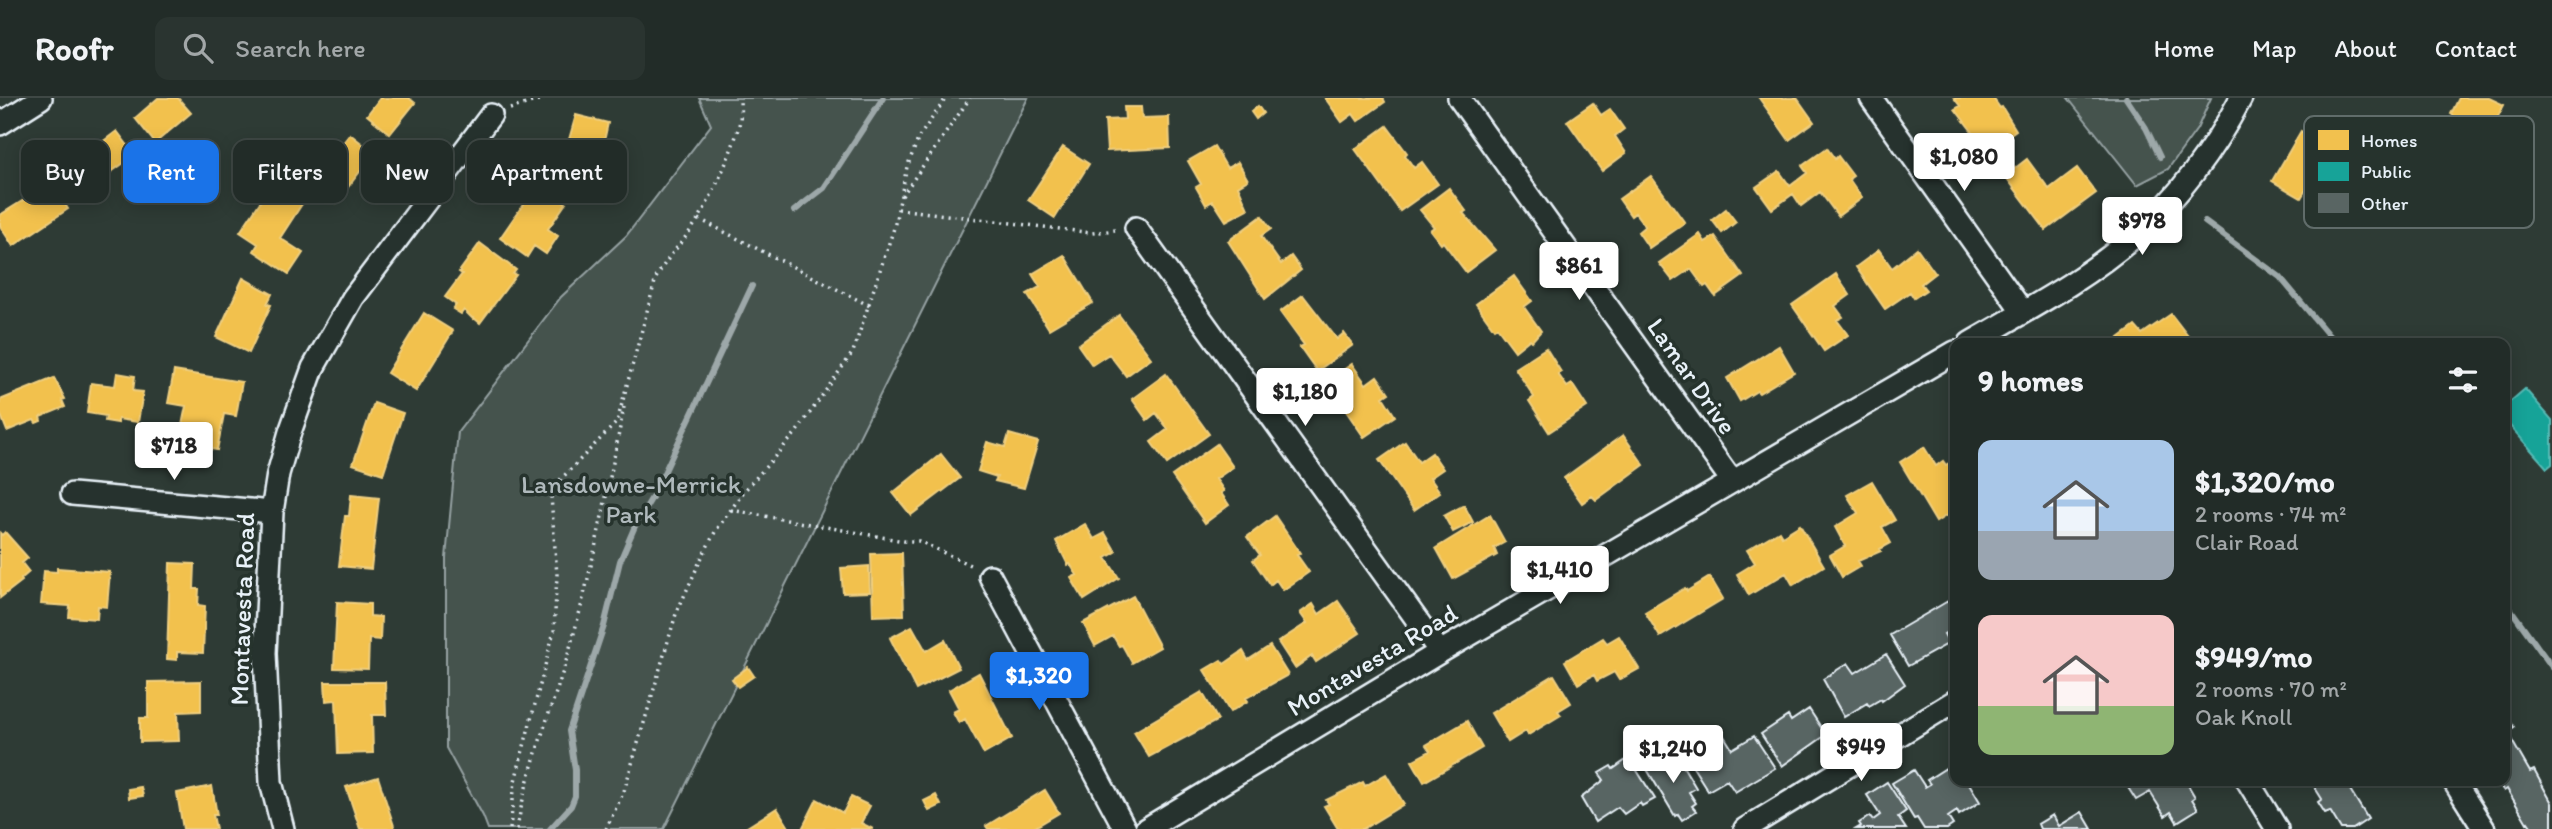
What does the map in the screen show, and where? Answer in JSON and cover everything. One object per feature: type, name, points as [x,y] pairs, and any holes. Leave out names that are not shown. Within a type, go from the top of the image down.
[{"type":"street","points":[[0,124],[41,98]]},
{"type":"street","name":"Lamar Drive","points":[[1459,98],[1732,481]]},
{"type":"street","points":[[1871,98],[2023,313]]},
{"type":"street","points":[[1979,338],[2097,266],[2137,234],[2178,193],[2202,162],[2224,130],[2241,98]]},
{"type":"street","name":"Montavesta Road","points":[[284,829],[271,782],[265,653],[272,512],[278,474],[290,432],[313,368],[361,286],[491,115]]},
{"type":"street","points":[[1136,228],[1440,652]]},
{"type":"street","name":"Montavesta Road","points":[[1146,829],[1440,652],[1950,355]]},
{"type":"street","points":[[72,494],[272,512]]},
{"type":"street","points":[[990,576],[1125,829]]},
{"type":"street","points":[[1745,829],[1950,704]]},
{"type":"street","points":[[2251,786],[2277,829]]},
{"type":"street","points":[[2457,786],[2484,829]]},
{"type":"path","points":[[531,103],[545,98]]},
{"type":"path","points":[[517,829],[523,792],[584,598],[628,387],[656,278],[666,260],[699,219],[733,145],[740,120],[740,98]]},
{"type":"path","points":[[606,829],[624,791],[676,614],[710,542],[731,510],[745,490],[795,434],[853,352],[870,306],[901,198],[907,167],[919,137],[946,98]]},
{"type":"path","points":[[901,198],[970,98]]},
{"type":"path","points":[[898,209],[1092,233]]},
{"type":"path","points":[[699,219],[870,306]]},
{"type":"path","points":[[510,829],[515,781],[554,631],[557,575],[551,495],[555,485],[617,422],[628,387]]},
{"type":"path","points":[[731,510],[904,541],[919,541],[990,576]]},
{"type":"green space","name":"Lansdowne-Merrick Park","points":[[699,98],[1028,98],[664,829],[488,829],[446,748],[446,558],[458,432],[561,297],[626,236],[711,125]]},
{"type":"green space","points":[[2068,98],[2211,98],[2197,129],[2168,169],[2137,185]]},
{"type":"building: Homes","points":[[158,98],[178,98],[191,113],[159,140],[153,140],[135,118]]},
{"type":"building: Homes","points":[[380,98],[409,98],[415,103],[390,134],[367,115]]},
{"type":"building: Homes","points":[[1325,98],[1383,98],[1385,102],[1358,121],[1353,114],[1342,122]]},
{"type":"building: Homes","points":[[1759,98],[1797,98],[1814,122],[1789,140]]},
{"type":"building: Homes","points":[[1954,98],[1993,98],[2016,130],[1990,149],[1984,140],[1981,143],[1955,109],[1960,106]]},
{"type":"building: Homes","points":[[2459,98],[2489,98],[2504,105],[2498,116],[2451,114]]},
{"type":"building: Homes","points":[[1593,103],[1601,115],[1610,109],[1624,129],[1615,136],[1626,153],[1602,171],[1567,121]]},
{"type":"building: Homes","points":[[1258,106],[1263,113],[1256,119],[1251,112]]},
{"type":"building: Homes","points":[[1124,107],[1141,107],[1142,118],[1169,117],[1170,148],[1107,151],[1105,120],[1125,119]]},
{"type":"building: Homes","points":[[576,115],[608,123],[604,140],[569,140]]},
{"type":"building: Homes","points":[[1387,126],[1407,153],[1405,155],[1414,168],[1422,162],[1438,184],[1400,211],[1355,149]]},
{"type":"building: Homes","points":[[117,131],[124,140],[123,164],[109,174],[109,140],[105,140]]},
{"type":"building: Homes","points":[[2301,131],[2304,133],[2304,193],[2301,198],[2272,181]]},
{"type":"building: Homes","points":[[350,134],[361,143],[361,170],[347,189],[347,140]]},
{"type":"building: Homes","points":[[1214,146],[1227,168],[1238,162],[1248,180],[1238,186],[1248,209],[1226,221],[1213,201],[1206,205],[1196,187],[1201,184],[1188,161]]},
{"type":"building: Homes","points":[[1063,147],[1089,164],[1055,218],[1028,200]]},
{"type":"building: Homes","points":[[1827,148],[1835,159],[1838,156],[1853,176],[1849,179],[1862,198],[1838,216],[1820,192],[1801,206],[1793,194],[1772,209],[1756,187],[1779,171],[1790,186],[1807,173],[1802,166]]},
{"type":"building: Homes","points":[[2027,159],[2049,189],[2077,168],[2096,193],[2046,230],[2005,176]]},
{"type":"building: Homes","points":[[1651,176],[1685,223],[1649,248],[1638,232],[1645,226],[1635,213],[1631,216],[1619,199]]},
{"type":"building: Homes","points":[[1449,188],[1466,211],[1463,213],[1495,250],[1466,272],[1430,230],[1434,227],[1420,210]]},
{"type":"building: Homes","points":[[21,202],[64,203],[68,209],[13,246],[0,226],[0,215]]},
{"type":"building: Homes","points":[[259,203],[302,204],[280,238],[303,253],[289,274],[254,251],[258,244],[240,232]]},
{"type":"building: Homes","points":[[524,203],[566,203],[548,229],[558,236],[546,254],[534,246],[527,257],[500,238]]},
{"type":"building: Homes","points":[[1726,209],[1736,222],[1722,233],[1712,220]]},
{"type":"building: Homes","points":[[1262,216],[1271,229],[1261,236],[1281,264],[1291,256],[1301,270],[1265,299],[1228,241]]},
{"type":"building: Homes","points":[[1700,234],[1705,242],[1715,236],[1743,276],[1715,296],[1707,285],[1704,287],[1691,269],[1673,281],[1659,263]]},
{"type":"building: Homes","points":[[480,243],[516,270],[513,274],[516,275],[480,323],[464,310],[461,314],[453,309],[456,305],[445,297]]},
{"type":"building: Homes","points":[[1917,248],[1935,273],[1921,284],[1926,290],[1914,298],[1910,292],[1885,309],[1856,267],[1879,250],[1892,268]]},
{"type":"building: Homes","points":[[1064,255],[1093,303],[1049,329],[1027,294],[1040,287],[1032,274]]},
{"type":"building: Homes","points":[[1836,274],[1850,295],[1835,306],[1843,317],[1837,320],[1848,335],[1824,351],[1792,305]]},
{"type":"building: Homes","points":[[1514,276],[1532,301],[1524,307],[1541,331],[1532,341],[1530,339],[1515,351],[1497,327],[1494,329],[1476,304]]},
{"type":"building: Homes","points":[[243,278],[272,294],[267,304],[271,305],[249,353],[216,337]]},
{"type":"building: Homes","points":[[1303,295],[1337,339],[1344,333],[1353,345],[1317,371],[1300,347],[1304,345],[1280,312]]},
{"type":"building: Homes","points":[[424,313],[453,331],[416,391],[387,373]]},
{"type":"building: Homes","points":[[2171,314],[2189,338],[2119,338],[2135,326],[2142,334]]},
{"type":"building: Homes","points":[[1119,315],[1151,358],[1126,376],[1109,354],[1092,365],[1078,345]]},
{"type":"building: Homes","points":[[1779,346],[1794,372],[1740,401],[1727,378]]},
{"type":"building: Homes","points":[[1546,348],[1567,387],[1572,384],[1587,407],[1549,432],[1529,401],[1534,397],[1515,368]]},
{"type":"building: Homes","points":[[1352,364],[1366,384],[1377,376],[1389,393],[1383,397],[1395,416],[1364,437],[1326,382]]},
{"type":"building: Homes","points":[[174,371],[242,382],[236,416],[224,414],[217,450],[185,444],[188,431],[181,430],[186,406],[168,403]]},
{"type":"building: Homes","points":[[117,373],[135,376],[133,391],[143,392],[138,422],[118,419],[118,423],[105,421],[106,416],[87,413],[91,383],[115,386]]},
{"type":"building: Homes","points":[[1166,374],[1209,434],[1167,464],[1151,442],[1168,429],[1156,413],[1147,420],[1132,399]]},
{"type":"building: Homes","points":[[54,378],[65,399],[62,400],[65,407],[40,417],[41,421],[36,423],[34,420],[7,431],[0,413],[0,400]]},
{"type":"building: Homes","points":[[374,403],[403,413],[383,474],[353,464]]},
{"type":"building: Homes","points":[[1009,434],[1038,442],[1024,488],[995,481],[997,477],[978,471],[987,442],[1005,447]]},
{"type":"building: Homes","points":[[1623,435],[1644,465],[1596,500],[1592,496],[1582,503],[1564,478]]},
{"type":"building: Homes","points":[[1405,442],[1419,462],[1432,453],[1443,469],[1430,478],[1440,492],[1414,510],[1379,460]]},
{"type":"building: Homes","points":[[1217,444],[1233,467],[1216,479],[1229,505],[1205,523],[1172,476]]},
{"type":"building: Homes","points":[[1924,447],[1936,466],[1943,461],[1946,465],[1950,462],[1950,513],[1936,522],[1900,462]]},
{"type":"building: Homes","points":[[941,454],[960,478],[911,515],[893,493]]},
{"type":"building: Homes","points":[[1872,481],[1895,520],[1882,527],[1891,543],[1880,549],[1881,551],[1858,561],[1861,566],[1842,577],[1830,555],[1845,546],[1835,527],[1858,513],[1847,495]]},
{"type":"building: Homes","points":[[351,495],[379,498],[371,569],[339,566],[345,516],[349,516]]},
{"type":"building: Homes","points":[[1464,505],[1473,522],[1453,532],[1444,516]]},
{"type":"building: Homes","points":[[1490,515],[1505,542],[1494,548],[1497,555],[1453,579],[1436,548]]},
{"type":"building: Homes","points":[[1275,516],[1300,553],[1297,555],[1309,572],[1283,590],[1276,580],[1270,585],[1253,560],[1260,555],[1247,537]]},
{"type":"building: Homes","points":[[1085,524],[1094,539],[1105,533],[1116,552],[1106,558],[1119,578],[1084,600],[1071,578],[1077,575],[1070,564],[1068,565],[1056,541]]},
{"type":"building: Homes","points":[[1800,525],[1824,566],[1793,585],[1786,573],[1749,595],[1737,574],[1755,563],[1747,550],[1779,531],[1782,536]]},
{"type":"building: Homes","points":[[5,532],[28,558],[22,563],[29,572],[0,598],[0,533],[2,535]]},
{"type":"building: Homes","points":[[902,553],[904,615],[873,616],[871,554]]},
{"type":"building: Homes","points":[[170,563],[195,564],[194,589],[199,589],[198,605],[205,606],[203,653],[177,652],[177,660],[167,659]]},
{"type":"building: Homes","points":[[869,566],[870,592],[843,593],[841,568]]},
{"type":"building: Homes","points":[[57,568],[110,572],[107,607],[98,606],[97,619],[69,617],[70,606],[41,604],[44,571],[57,572]]},
{"type":"building: Homes","points":[[1710,577],[1723,599],[1660,637],[1645,612],[1685,588],[1687,591]]},
{"type":"building: Homes","points":[[1133,596],[1160,647],[1132,663],[1122,645],[1119,646],[1113,636],[1095,646],[1083,623]]},
{"type":"building: Homes","points":[[1338,601],[1360,633],[1316,662],[1312,656],[1295,668],[1278,642],[1307,623],[1300,613],[1313,604],[1319,614]]},
{"type":"building: Homes","points":[[337,602],[370,604],[370,616],[381,617],[380,640],[369,639],[368,669],[334,668]]},
{"type":"building: Homes","points":[[912,626],[926,651],[945,640],[959,668],[916,690],[890,638]]},
{"type":"building: Homes","points":[[1619,636],[1639,669],[1619,680],[1614,672],[1597,681],[1594,675],[1578,684],[1565,661],[1603,638],[1607,643]]},
{"type":"building: Homes","points":[[1270,646],[1288,675],[1246,698],[1248,701],[1230,712],[1204,670],[1221,660],[1224,664],[1243,651],[1248,660]]},
{"type":"building: Homes","points":[[748,667],[754,676],[738,687],[732,679]]},
{"type":"building: Homes","points":[[979,673],[1012,738],[984,754],[965,719],[959,723],[953,712],[959,709],[949,690]]},
{"type":"building: Homes","points":[[1554,675],[1571,703],[1558,711],[1561,715],[1528,735],[1526,731],[1508,742],[1491,713]]},
{"type":"building: Homes","points":[[201,681],[201,711],[178,712],[179,741],[140,742],[140,718],[148,718],[148,682]]},
{"type":"building: Homes","points":[[325,682],[385,682],[386,715],[372,715],[373,753],[338,754],[336,700],[326,701]]},
{"type":"building: Homes","points":[[1202,692],[1218,720],[1149,757],[1134,732]]},
{"type":"building: Homes","points":[[1467,721],[1482,748],[1424,782],[1412,761],[1430,751],[1426,745]]},
{"type":"building: Homes","points":[[1386,774],[1404,804],[1363,829],[1338,829],[1324,806],[1329,804],[1326,800],[1363,782],[1365,786]]},
{"type":"building: Homes","points":[[378,777],[395,829],[360,829],[346,787]]},
{"type":"building: Homes","points":[[212,786],[217,815],[213,815],[216,829],[183,829],[177,793]]},
{"type":"building: Homes","points":[[141,787],[143,796],[129,798],[128,789]]},
{"type":"building: Homes","points":[[1045,790],[1059,813],[1032,829],[988,829],[986,826]]},
{"type":"building: Homes","points":[[936,795],[941,805],[929,811],[924,801]]},
{"type":"building: Homes","points":[[851,797],[870,806],[861,823],[873,829],[802,829],[817,799],[843,813]]},
{"type":"building: Homes","points":[[777,808],[790,829],[744,829]]},
{"type":"building: Public","points":[[2525,389],[2552,420],[2552,464],[2547,468],[2510,426],[2510,402]]},
{"type":"building: Other","points":[[1948,601],[1950,604],[1950,631],[1944,634],[1949,643],[1908,666],[1890,635]]},
{"type":"building: Other","points":[[1886,654],[1905,684],[1882,701],[1881,699],[1869,706],[1867,703],[1844,717],[1823,679],[1848,663],[1855,673]]},
{"type":"building: Other","points":[[1809,709],[1826,735],[1782,766],[1761,734],[1788,716],[1791,721]]},
{"type":"building: Other","points":[[1722,733],[1732,749],[1754,736],[1775,768],[1735,792],[1727,780],[1708,791],[1681,748],[1704,735],[1708,742]]},
{"type":"building: Other","points":[[2510,737],[2530,772],[2534,770],[2552,803],[2552,829],[2533,829],[2507,789],[2504,791],[2500,786],[2510,786]]},
{"type":"building: Other","points":[[1667,752],[1675,764],[1680,761],[1696,788],[1689,792],[1696,803],[1692,806],[1696,811],[1682,820],[1678,814],[1675,816],[1645,766]]},
{"type":"building: Other","points":[[1629,758],[1655,799],[1642,806],[1640,803],[1624,814],[1618,807],[1595,822],[1581,798],[1604,780],[1599,773],[1611,766],[1613,769]]},
{"type":"building: Other","points":[[1946,768],[1950,775],[1950,786],[1971,786],[1980,802],[1959,815],[1957,811],[1948,817],[1953,825],[1947,829],[1924,829],[1917,818],[1914,819],[1892,783],[1914,770],[1925,787],[1930,784],[1927,780]]},
{"type":"building: Other","points":[[1887,782],[1906,811],[1898,817],[1906,829],[1856,829],[1861,826],[1859,823],[1870,816],[1873,820],[1880,815],[1867,795]]},
{"type":"building: Other","points":[[2127,786],[2189,786],[2198,809],[2177,822],[2171,812],[2165,816],[2150,792],[2136,800]]},
{"type":"building: Other","points":[[2314,786],[2348,786],[2368,819],[2353,829],[2341,829],[2330,811],[2325,813],[2318,802],[2322,799]]},
{"type":"building: Other","points":[[2082,812],[2092,829],[2040,829],[2038,824],[2053,815],[2059,826]]},
{"type":"waterway","points":[[794,211],[824,188],[883,98]]},
{"type":"waterway","points":[[2126,98],[2146,128],[2160,157]]},
{"type":"waterway","points":[[2205,222],[2280,277],[2331,338]]},
{"type":"waterway","points":[[550,829],[571,806],[575,796],[575,770],[569,731],[604,626],[620,561],[752,286]]},
{"type":"waterway","points":[[2510,608],[2552,667]]}]
